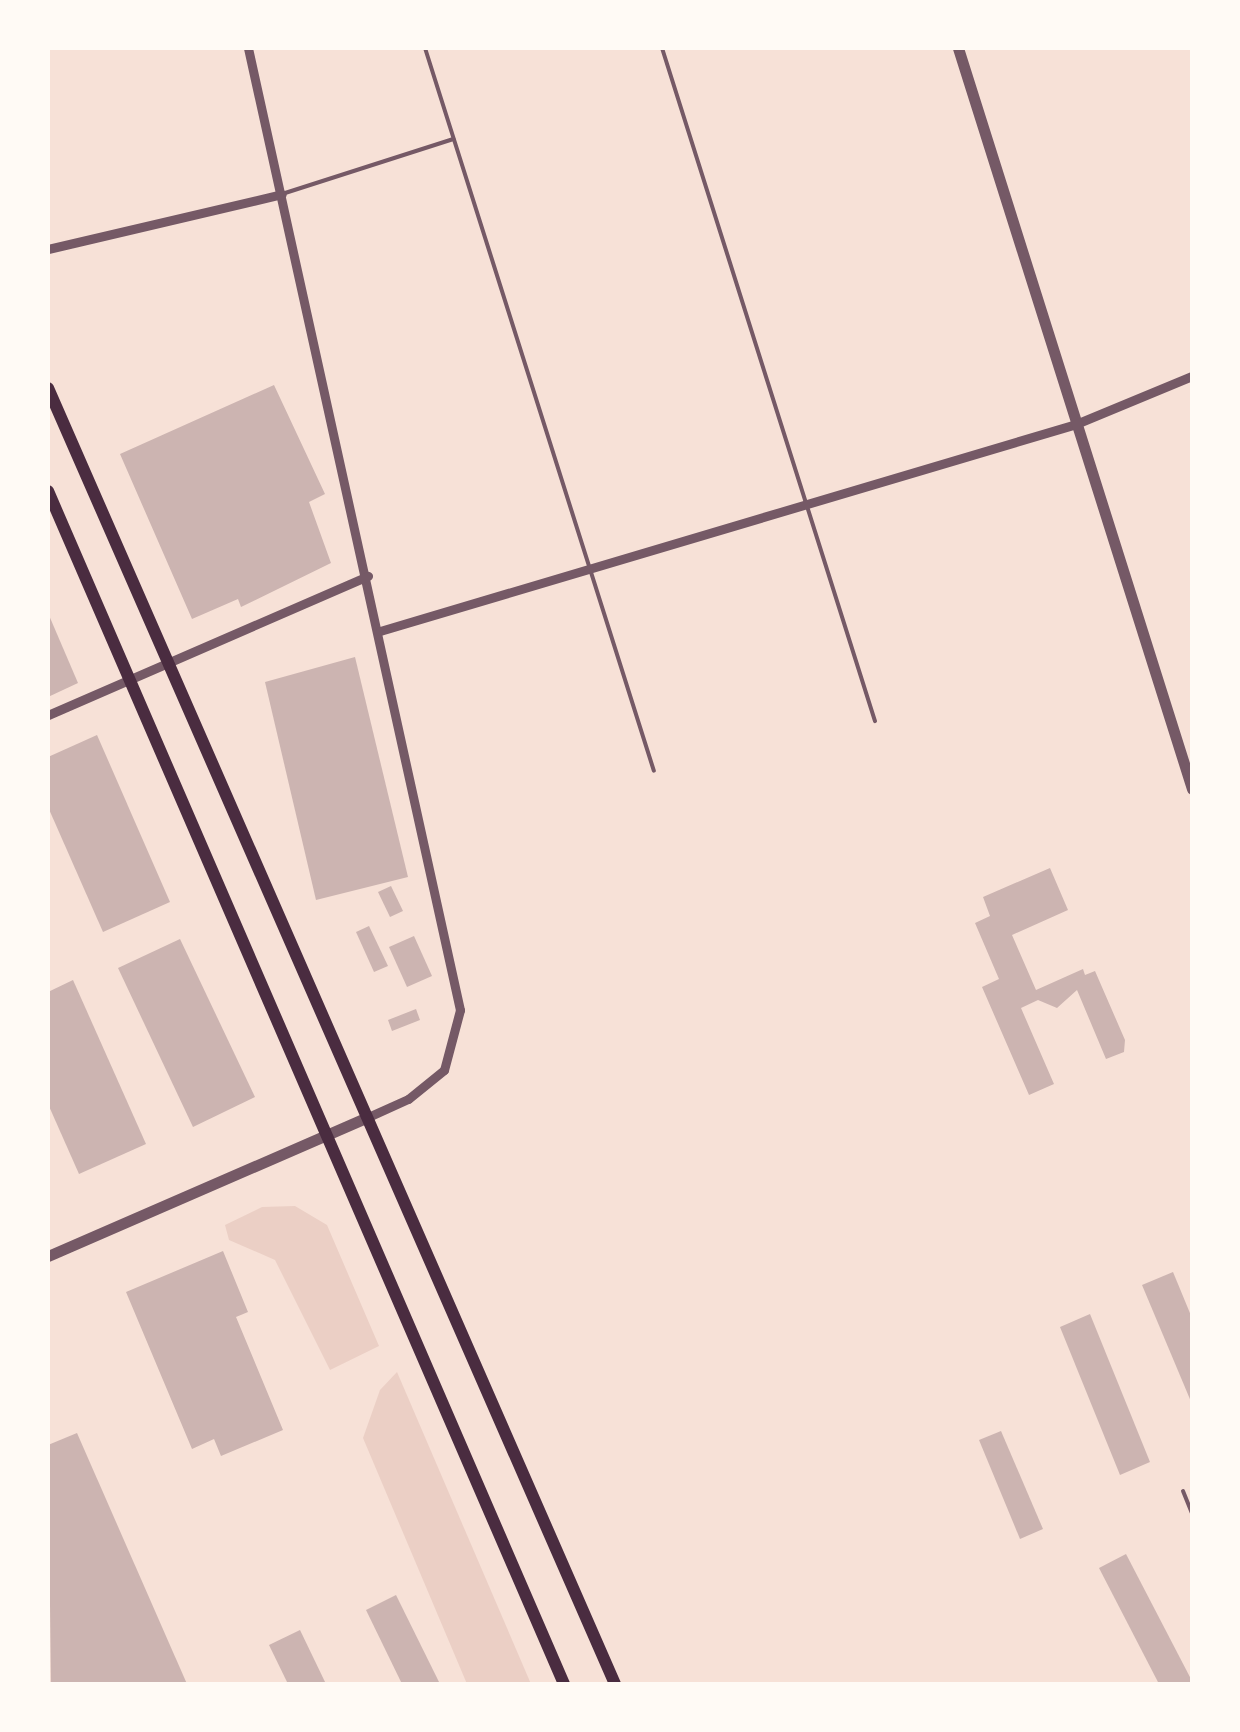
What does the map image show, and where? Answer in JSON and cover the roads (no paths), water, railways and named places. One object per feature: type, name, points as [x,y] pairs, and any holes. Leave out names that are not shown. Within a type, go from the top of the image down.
[{"type":"main road","points":[[48,388],[615,1684]]},
{"type":"main road","points":[[48,491],[564,1684]]},
{"type":"street","points":[[48,1256],[408,1099],[444,1070],[460,1010],[380,630],[248,48]]},
{"type":"street","points":[[958,48],[1189,765],[1192,790]]},
{"type":"street","points":[[48,249],[282,194]]},
{"type":"street","points":[[380,630],[1076,424],[1192,376]]},
{"type":"street","points":[[48,715],[368,576]]},
{"type":"lane","points":[[425,48],[654,771]]},
{"type":"lane","points":[[662,48],[875,721]]},
{"type":"lane","points":[[282,194],[454,138]]},
{"type":"lane","points":[[1183,1491],[1192,1512]]}]
